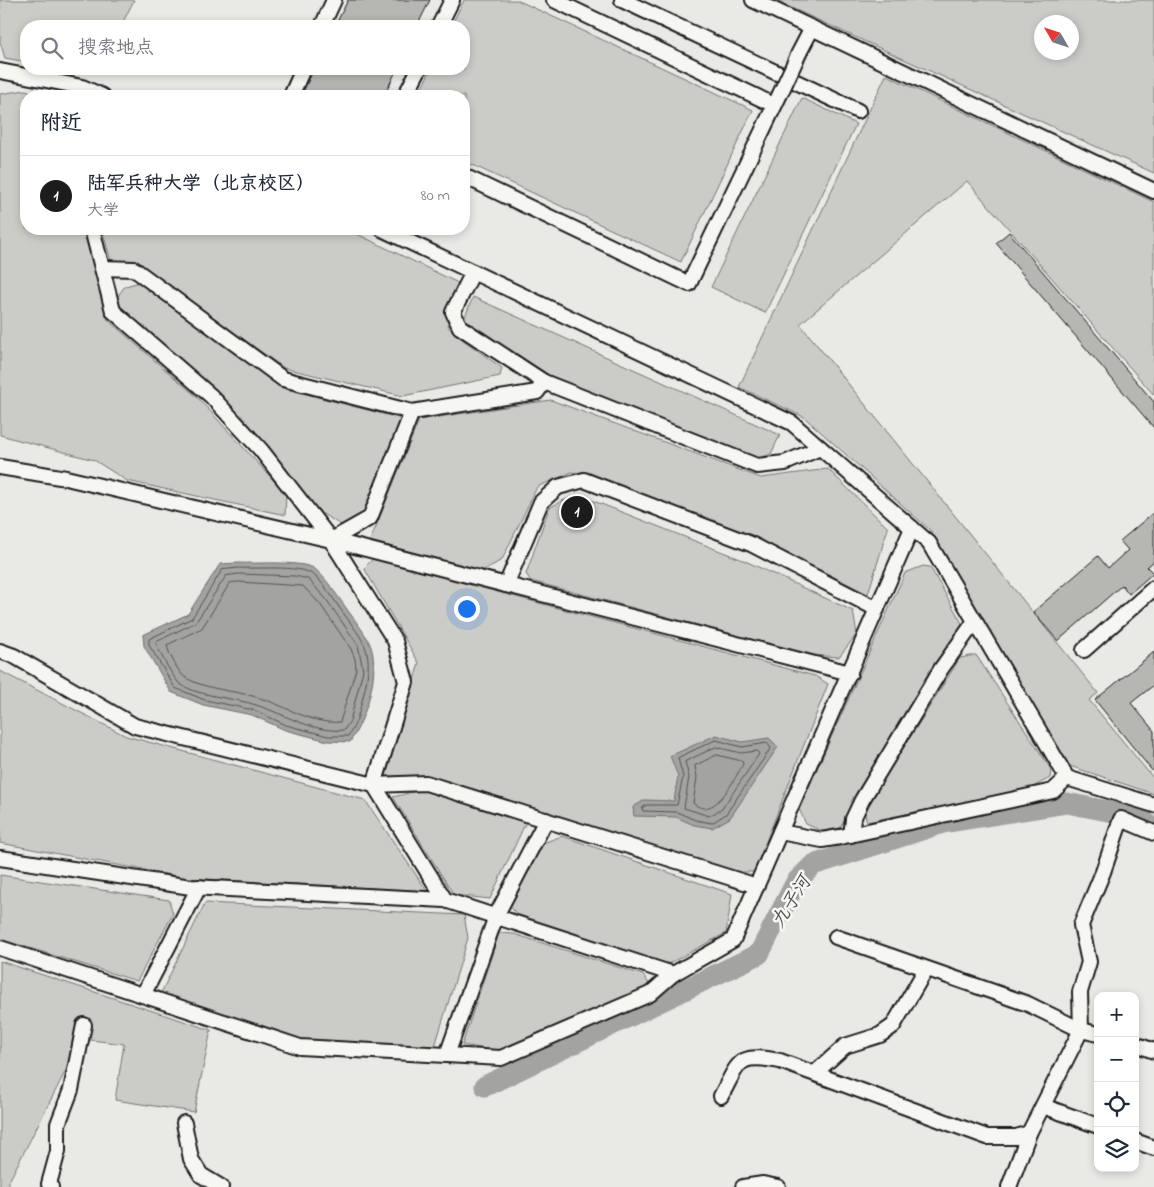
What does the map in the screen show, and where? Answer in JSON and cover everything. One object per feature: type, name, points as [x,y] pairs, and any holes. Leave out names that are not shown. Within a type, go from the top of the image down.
[{"type":"street","points":[[325,20],[334,0]]},
{"type":"street","points":[[442,20],[452,0]]},
{"type":"street","points":[[554,0],[774,105]]},
{"type":"street","points":[[622,0],[858,111]]},
{"type":"street","points":[[753,0],[1154,191]]},
{"type":"street","points":[[470,179],[689,284],[812,28]]},
{"type":"street","points":[[0,71],[82,87],[89,90]]},
{"type":"street","points":[[294,90],[300,75]]},
{"type":"street","points":[[408,90],[416,75]]},
{"type":"street","points":[[54,82],[56,90]]},
{"type":"street","points":[[94,235],[113,311],[211,396],[260,450],[330,540],[395,641],[406,682],[374,785],[445,900]]},
{"type":"street","points":[[395,235],[792,423],[929,543],[1067,778],[1154,805]]},
{"type":"street","points":[[102,268],[134,269],[283,379],[412,412],[537,392],[544,382]]},
{"type":"street","points":[[473,272],[452,312],[460,327],[544,382],[757,466],[785,463],[820,448]]},
{"type":"street","points":[[330,540],[370,518],[412,412]]},
{"type":"street","points":[[0,467],[66,478],[330,540],[850,673]]},
{"type":"street","points":[[506,585],[541,502],[558,487],[584,480],[751,544],[877,609]]},
{"type":"street","points":[[0,948],[300,1047],[502,1058],[650,994],[673,974],[733,940],[912,528]]},
{"type":"street","points":[[1084,650],[1152,595]]},
{"type":"street","points":[[851,835],[853,819],[862,800],[941,669],[975,620]]},
{"type":"street","points":[[0,651],[14,656],[135,726],[374,785],[426,783],[757,886]]},
{"type":"street","points":[[780,832],[822,840],[851,835],[1053,791],[1067,778]]},
{"type":"street","points":[[1009,1187],[1029,1133],[1081,1030],[1080,992],[1089,962],[1081,924],[1103,872],[1121,819],[1154,833]]},
{"type":"street","points":[[448,1055],[496,916],[546,820]]},
{"type":"street","points":[[0,858],[199,887],[445,900],[673,974]]},
{"type":"street","points":[[143,995],[199,887]]},
{"type":"street","points":[[836,937],[1028,1004],[1081,1030],[1094,1033]]},
{"type":"street","points":[[815,1073],[845,1046],[880,1035],[893,1026],[926,969]]},
{"type":"street","points":[[51,1187],[49,1184],[58,1150],[58,1124],[71,1090],[84,1025]]},
{"type":"street","points":[[1139,1045],[1154,1051]]},
{"type":"street","points":[[721,1096],[738,1064],[753,1056],[780,1060],[987,1137],[1016,1137],[1029,1133]]},
{"type":"street","points":[[1043,1106],[1094,1125]]},
{"type":"street","points":[[184,1123],[191,1159],[201,1174],[221,1187]]},
{"type":"street","points":[[1139,1142],[1154,1148]]},
{"type":"street","points":[[743,1187],[763,1184],[778,1187]]},
{"type":"shaded area","points":[[0,0],[134,0],[124,20],[20,20],[20,61],[5,58],[0,42]]},
{"type":"shaded area","points":[[464,0],[517,0],[753,110],[681,262],[470,164],[470,90],[421,90],[428,75],[470,75],[470,20],[454,20]]},
{"type":"shaded area","points":[[774,0],[1154,0],[1154,173]]},
{"type":"shaded area","points":[[886,75],[1154,202],[1154,395],[967,181],[800,324],[1098,693],[1089,700],[1154,779],[1154,794],[1064,764],[930,530],[804,417],[739,387]]},
{"type":"shaded area","points":[[20,91],[20,235],[85,235],[108,320],[197,397],[286,494],[285,515],[127,481],[94,460],[0,435],[0,94]]},
{"type":"shaded area","points":[[802,98],[856,124],[765,313],[711,287]]},
{"type":"shaded area","points":[[104,235],[359,235],[458,283],[445,310],[449,328],[502,368],[500,376],[403,396],[284,368],[136,263],[111,261]]},
{"type":"shaded area","points":[[140,282],[283,388],[402,419],[365,512],[341,525],[321,513],[221,394],[119,307],[117,297],[125,286]]},
{"type":"shaded area","points":[[473,297],[780,435],[771,454],[754,460],[552,377],[464,319]]},
{"type":"shaded area","points":[[551,400],[761,478],[828,469],[888,528],[868,594],[761,541],[591,475],[572,472],[537,487],[502,560],[482,571],[370,541],[419,420]]},
{"type":"shaded area","points":[[581,496],[743,560],[853,611],[857,634],[839,657],[812,655],[531,581],[526,574],[549,508],[562,501]]},
{"type":"shaded area","points":[[373,559],[815,676],[828,684],[754,872],[734,872],[385,779],[419,663],[364,568]]},
{"type":"shaded area","points":[[923,566],[930,567],[963,625],[840,828],[822,831],[806,824],[799,809],[905,573]]},
{"type":"shaded area","points":[[976,655],[1047,763],[1051,770],[1050,778],[1029,789],[867,822],[864,811],[960,658]]},
{"type":"shaded area","points":[[0,671],[126,736],[365,800],[427,891],[187,878],[0,843]]},
{"type":"shaded area","points":[[420,790],[526,822],[490,899],[454,895],[393,797]]},
{"type":"shaded area","points":[[562,836],[732,894],[726,933],[668,964],[519,917],[509,905],[540,844]]},
{"type":"shaded area","points":[[0,875],[169,900],[173,914],[137,981],[0,939]]},
{"type":"shaded area","points":[[205,903],[464,915],[468,938],[435,1046],[302,1041],[161,993]]},
{"type":"shaded area","points":[[499,933],[514,934],[643,975],[650,985],[647,989],[497,1051],[462,1045]]},
{"type":"shaded area","points":[[0,961],[211,1030],[194,1112],[115,1100],[124,1044],[82,1039],[6,1187],[0,1187]]},
{"type":"water","points":[[290,563],[309,566],[315,569],[331,586],[366,636],[372,651],[374,664],[371,692],[362,720],[350,742],[328,741],[285,730],[252,715],[203,705],[171,692],[144,646],[143,635],[188,614],[220,564]]},
{"type":"water","points":[[716,735],[742,742],[769,738],[778,747],[730,818],[712,828],[694,825],[676,817],[634,816],[633,807],[645,800],[674,801],[678,776],[670,756]]},
{"type":"building","points":[[348,0],[430,0],[420,20],[338,20]]},
{"type":"building","points":[[311,75],[394,75],[387,90],[304,90]]},
{"type":"building","points":[[1009,232],[1154,402],[1154,428],[996,243]]},
{"type":"building","points":[[1154,512],[1154,561],[1147,567],[1153,573],[1129,594],[1122,585],[1058,641],[1033,612],[1098,556],[1108,568],[1128,550],[1120,541]]},
{"type":"building","points":[[1154,652],[1154,685],[1131,703],[1154,731],[1154,773],[1095,700]]},
{"type":"waterway","name":"九子河","points":[[485,1086],[759,954],[796,882],[813,865],[943,823],[1067,803],[1128,815],[1146,822]]},
{"type":"place","name":"陆军兵种大学（北京校区）","points":[[577,512]]}]
